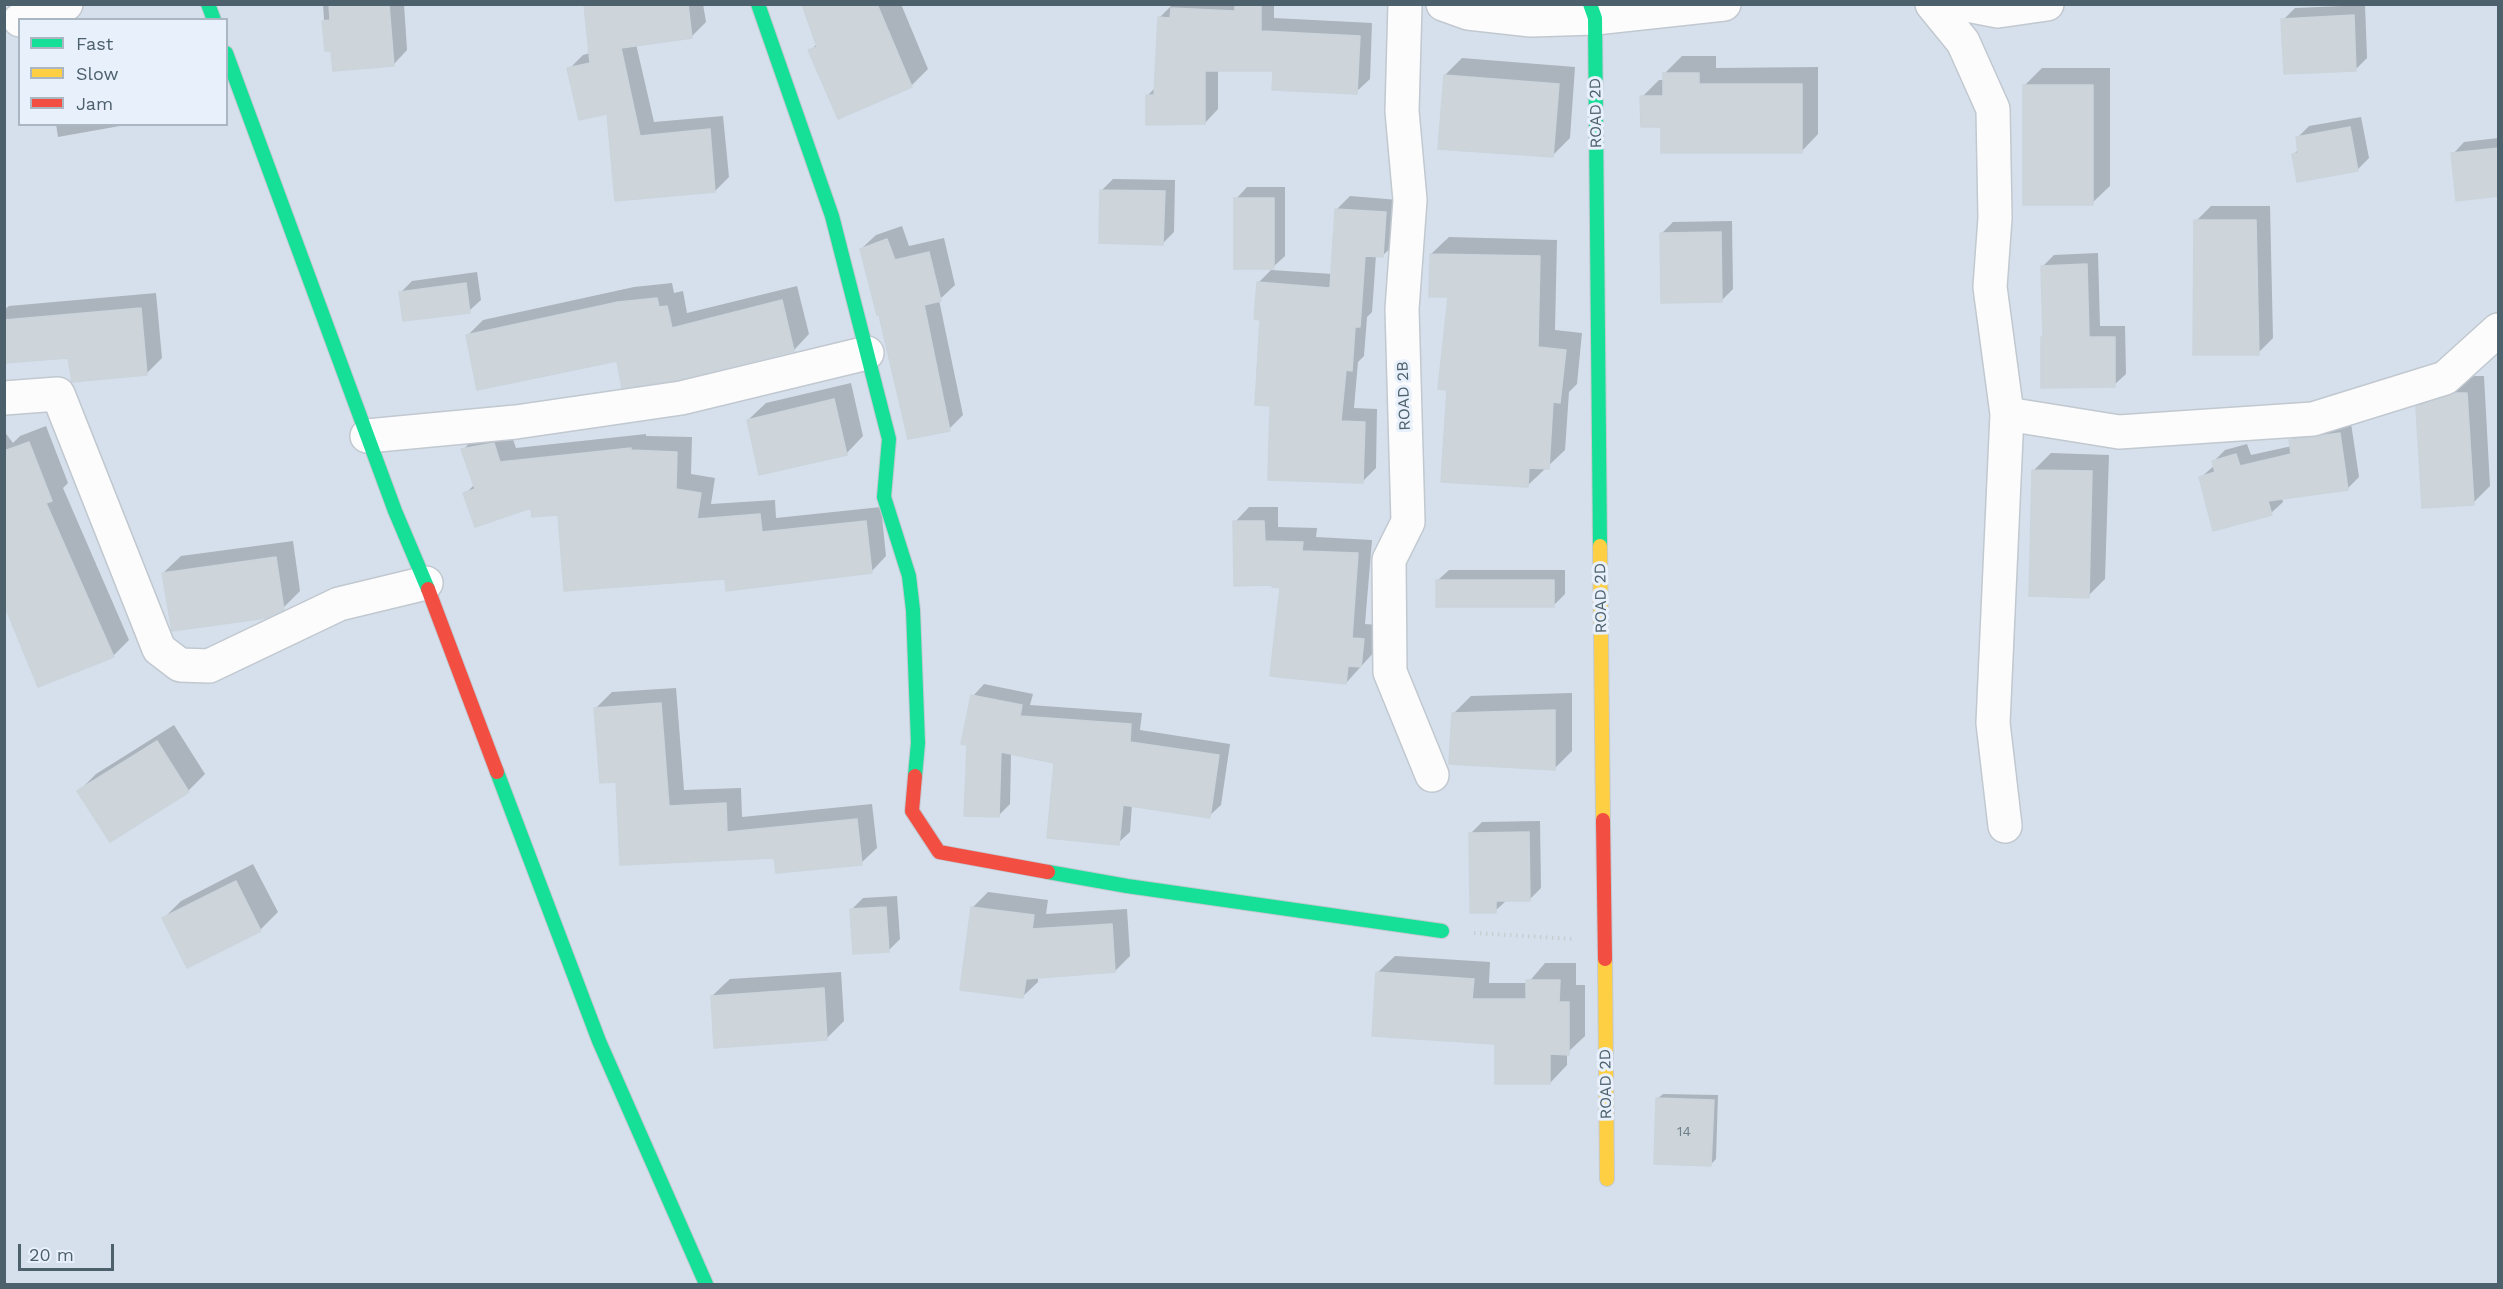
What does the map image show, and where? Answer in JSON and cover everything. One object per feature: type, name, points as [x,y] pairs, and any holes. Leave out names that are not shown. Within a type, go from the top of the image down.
[{"type":"street","points":[[29,18],[52,13],[66,4]]},
{"type":"street","points":[[758,4],[832,216],[889,439],[884,497],[909,576],[913,610],[918,743],[912,811],[939,852],[1127,886],[1442,931]]},
{"type":"street","name":"ROAD 2B","points":[[1405,4],[1402,111],[1410,200],[1402,309],[1408,522],[1389,560],[1390,672],[1432,775]]},
{"type":"street","points":[[1443,4],[1468,13],[1531,20],[1592,11],[1724,4]]},
{"type":"street","points":[[1932,4],[1963,42],[1993,109],[1995,218],[1990,287],[2007,414],[1993,723],[2005,826]]},
{"type":"street","points":[[1962,4],[1998,11],[2047,4]]},
{"type":"street","name":"ROAD 2D","points":[[1592,11],[1607,1179]]},
{"type":"street","points":[[228,58],[367,436],[426,583],[599,1041],[706,1284]]},
{"type":"street","points":[[2007,414],[2119,432],[2313,419],[2445,378],[2499,330]]},
{"type":"street","points":[[367,436],[516,422],[681,398],[867,353]]},
{"type":"street","points":[[4,399],[58,394],[159,649],[180,665],[209,666],[339,604],[426,583]]},
{"type":"path","points":[[1442,931],[1605,941]]},
{"type":"shaded area","points":[[5,5],[2498,5],[2498,1284],[5,1284]]},
{"type":"building","points":[[329,4],[389,4],[394,66],[333,71],[331,51],[325,51],[322,21],[330,20]]},
{"type":"building","points":[[584,4],[688,4],[692,38],[621,48],[640,136],[710,129],[715,192],[615,201],[607,114],[579,120],[567,68],[590,63]]},
{"type":"building","points":[[802,4],[877,4],[912,87],[838,119],[808,50],[817,47]]},
{"type":"building","points":[[1235,4],[1261,4],[1261,31],[1360,36],[1357,94],[1272,90],[1273,71],[1205,71],[1205,124],[1146,125],[1146,95],[1154,95],[1158,17],[1170,18],[1171,8],[1235,11]]},
{"type":"building","points":[[2354,15],[2356,71],[2284,74],[2281,19]]},
{"type":"building","points":[[1663,73],[1699,73],[1699,84],[1802,84],[1802,153],[1661,153],[1661,127],[1641,127],[1640,96],[1663,96]]},
{"type":"building","points":[[1444,75],[1559,84],[1553,157],[1438,149]]},
{"type":"building","points":[[2023,85],[2093,85],[2093,205],[2023,205]]},
{"type":"building","points":[[2350,127],[2358,171],[2297,182],[2292,154],[2298,153],[2296,137]]},
{"type":"building","points":[[2499,148],[2499,196],[2456,201],[2451,153]]},
{"type":"building","points":[[1100,190],[1165,191],[1163,245],[1099,243]]},
{"type":"building","points":[[1234,198],[1274,198],[1274,269],[1234,269]]},
{"type":"building","points":[[1335,209],[1386,212],[1383,257],[1365,256],[1360,327],[1355,327],[1352,371],[1346,370],[1341,421],[1365,422],[1363,483],[1268,480],[1270,406],[1255,405],[1260,320],[1254,319],[1257,282],[1330,288]]},
{"type":"building","points":[[2194,220],[2256,220],[2259,355],[2193,355]]},
{"type":"building","points":[[1721,232],[1722,302],[1661,303],[1660,233]]},
{"type":"building","points":[[887,239],[895,260],[929,252],[941,301],[924,305],[950,431],[908,439],[879,315],[877,315],[860,249]]},
{"type":"building","points":[[1430,254],[1540,256],[1538,347],[1566,350],[1560,403],[1553,402],[1549,469],[1529,468],[1528,487],[1441,482],[1447,390],[1438,389],[1448,297],[1429,297]]},
{"type":"building","points":[[2087,264],[2089,337],[2115,337],[2115,387],[2041,388],[2041,337],[2043,337],[2041,266]]},
{"type":"building","points":[[466,283],[470,313],[403,321],[399,292]]},
{"type":"building","points":[[657,298],[659,307],[667,306],[672,328],[782,300],[794,351],[677,380],[622,388],[617,361],[477,390],[466,335],[618,302]]},
{"type":"building","points":[[141,308],[147,375],[72,382],[68,358],[4,363],[4,320]]},
{"type":"building","points":[[2455,393],[2467,393],[2474,505],[2422,508],[2416,407]]},
{"type":"building","points":[[834,399],[847,455],[759,475],[747,420]]},
{"type":"building","points":[[2340,433],[2348,490],[2268,501],[2272,515],[2213,531],[2199,477],[2215,472],[2212,461],[2236,454],[2240,466],[2291,454],[2289,440]]},
{"type":"building","points":[[29,442],[52,501],[46,503],[114,657],[38,687],[4,604],[4,451]]},
{"type":"building","points":[[494,443],[500,462],[631,448],[631,450],[677,452],[676,489],[701,493],[697,519],[760,514],[762,532],[866,521],[872,573],[726,591],[725,579],[564,591],[558,515],[532,517],[531,508],[475,527],[463,493],[475,489],[461,449]]},
{"type":"building","points":[[2032,470],[2092,471],[2089,598],[2029,596]]},
{"type":"building","points":[[1233,521],[1264,521],[1265,541],[1303,542],[1302,551],[1358,553],[1352,638],[1364,639],[1361,667],[1348,666],[1346,684],[1270,676],[1280,588],[1272,587],[1272,585],[1234,586]]},
{"type":"building","points":[[276,557],[284,610],[266,618],[172,631],[162,573]]},
{"type":"building","points":[[1436,580],[1554,580],[1554,607],[1436,607]]},
{"type":"building","points":[[971,695],[1022,705],[1020,716],[1131,724],[1130,742],[1219,755],[1210,818],[1123,805],[1119,845],[1047,838],[1054,763],[1001,752],[999,817],[964,816],[967,745],[961,744]]},
{"type":"building","points":[[661,703],[669,806],[726,803],[727,832],[857,819],[862,865],[776,873],[774,858],[620,865],[616,782],[600,783],[594,708]]},
{"type":"building","points":[[1555,710],[1555,770],[1449,764],[1452,713]]},
{"type":"building","points":[[157,741],[189,792],[110,842],[77,791]]},
{"type":"building","points":[[1529,832],[1530,901],[1496,901],[1496,913],[1470,913],[1469,833]]},
{"type":"building","points":[[236,881],[261,931],[187,968],[162,918]]},
{"type":"building","points":[[886,907],[889,952],[853,954],[850,909]]},
{"type":"building","points":[[971,907],[1034,915],[1032,929],[1112,924],[1115,972],[1026,979],[1023,998],[960,990]]},
{"type":"building","points":[[1376,972],[1474,979],[1472,999],[1526,999],[1526,980],[1560,980],[1559,1002],[1569,1002],[1569,1055],[1550,1054],[1550,1084],[1495,1084],[1495,1044],[1372,1036]]},
{"type":"building","points":[[824,988],[827,1040],[714,1048],[711,996]]},
{"type":"building","points":[[1656,1098],[1714,1100],[1711,1166],[1654,1164]]},
{"type":"traffic: fast","points":[[208,4],[213,18]]},
{"type":"traffic: fast","points":[[758,4],[832,216],[889,439],[884,497],[909,576],[913,610],[918,743],[915,776]]},
{"type":"traffic: fast","points":[[1590,4],[1595,18],[1600,546]]},
{"type":"traffic: fast","points":[[228,58],[395,511],[428,589]]},
{"type":"traffic: fast","points":[[497,772],[599,1041],[706,1284]]},
{"type":"traffic: fast","points":[[1048,872],[1127,886],[1442,931]]},
{"type":"traffic: slow","points":[[1600,546],[1603,820]]},
{"type":"traffic: slow","points":[[1605,959],[1607,1179]]},
{"type":"traffic: jam","points":[[428,589],[497,772]]},
{"type":"traffic: jam","points":[[915,776],[912,811],[939,852],[1048,872]]},
{"type":"traffic: jam","points":[[1603,820],[1605,959]]}]
